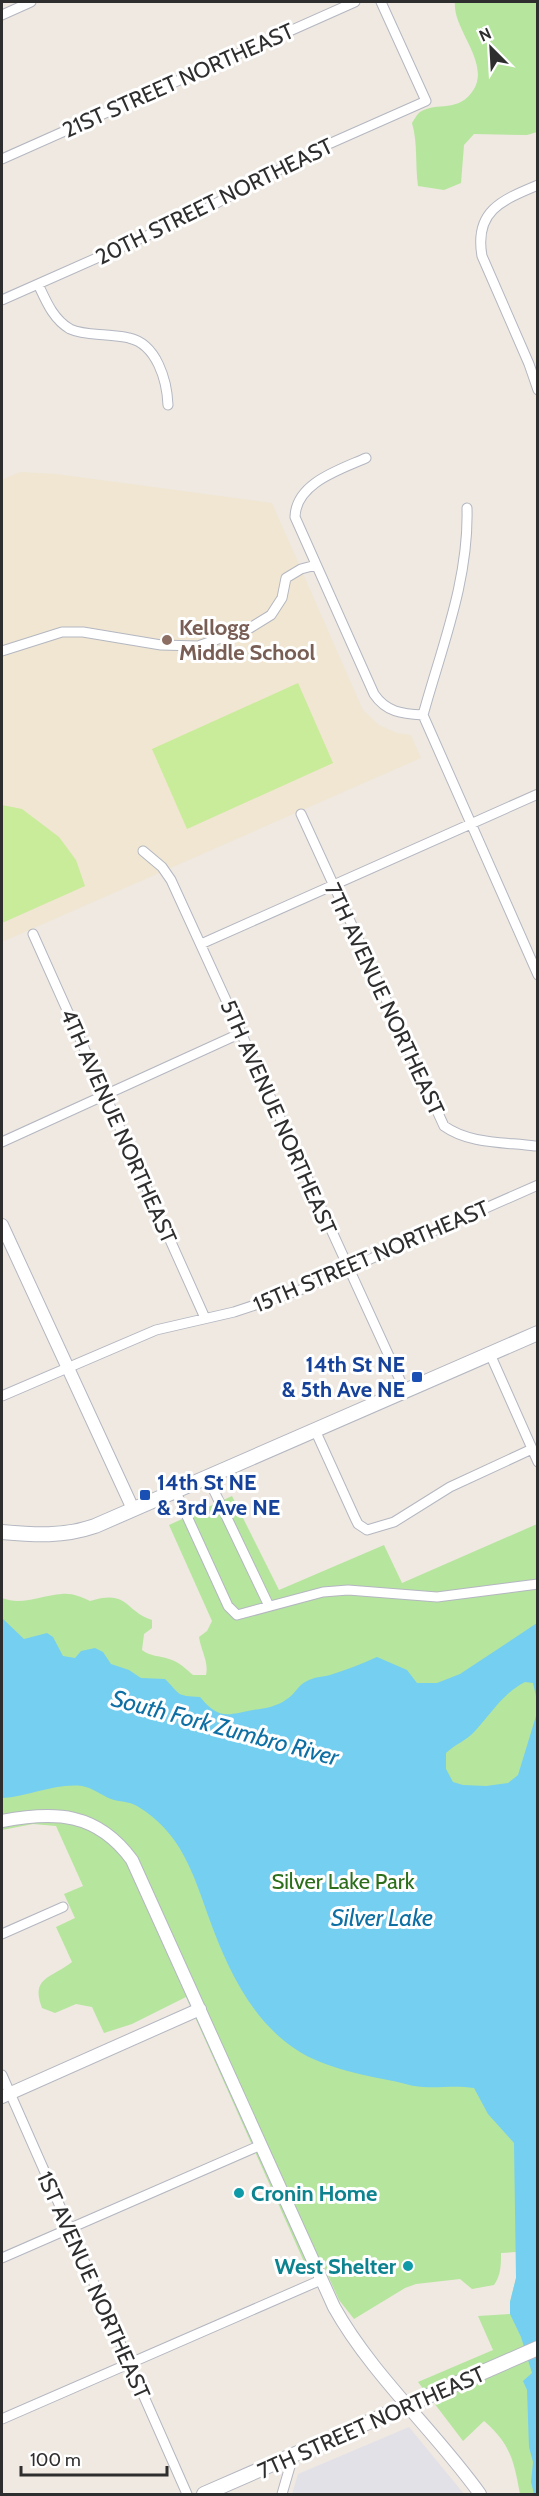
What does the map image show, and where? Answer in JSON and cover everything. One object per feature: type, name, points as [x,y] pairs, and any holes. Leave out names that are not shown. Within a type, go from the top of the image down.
[{"type":"main road","points":[[2,1532],[46,1535],[73,1533],[537,1333]]},
{"type":"main road","name":"7TH STREET NORTHEAST","points":[[204,2494],[537,2348]]},
{"type":"street","points":[[2,15],[31,2]]},
{"type":"street","name":"21ST STREET NORTHEAST","points":[[2,159],[355,2]]},
{"type":"street","name":"20TH STREET NORTHEAST","points":[[2,300],[196,214],[322,147],[426,101],[381,2]]},
{"type":"street","points":[[537,185],[505,199],[493,208],[486,217],[479,243],[482,256],[529,364],[537,390]]},
{"type":"street","points":[[38,284],[49,307],[59,320],[71,329],[130,338],[141,342],[149,350],[167,385],[168,405]]},
{"type":"street","points":[[366,458],[323,478],[304,492],[298,501],[295,517],[378,700],[384,706],[399,713],[423,715]]},
{"type":"street","points":[[467,508],[463,575],[423,715],[537,975]]},
{"type":"street","points":[[2,651],[62,632],[83,632],[161,645],[198,646],[250,628],[271,615],[282,598],[286,578],[301,569],[316,566]]},
{"type":"street","points":[[201,944],[537,794]]},
{"type":"street","name":"7TH AVENUE NORTHEAST","points":[[301,813],[332,885],[444,1125],[473,1139],[536,1146]]},
{"type":"street","name":"5TH AVENUE NORTHEAST","points":[[143,851],[162,867],[171,880],[405,1391]]},
{"type":"street","name":"4TH AVENUE NORTHEAST","points":[[33,934],[205,1318]]},
{"type":"street","points":[[2,1142],[241,1033]]},
{"type":"street","name":"15TH STREET NORTHEAST","points":[[2,1396],[156,1330],[283,1296],[537,1185]]},
{"type":"street","points":[[2,1225],[133,1509]]},
{"type":"street","points":[[490,1354],[537,1462]]},
{"type":"street","points":[[315,1430],[358,1524],[368,1530],[394,1522],[459,1483],[532,1449]]},
{"type":"street","points":[[207,1476],[269,1606]]},
{"type":"street","points":[[175,1490],[232,1611],[237,1615],[323,1592],[348,1590],[436,1597],[537,1584]]},
{"type":"street","points":[[2,1821],[42,1814],[66,1816],[92,1825],[119,1844],[140,1873],[321,2280],[348,2330],[480,2494]]},
{"type":"street","points":[[2,1934],[63,1907]]},
{"type":"street","points":[[5,2095],[201,2009]]},
{"type":"street","name":"1ST AVENUE NORTHEAST","points":[[2,2075],[5,2095],[69,2228],[187,2494]]},
{"type":"street","points":[[2,2258],[261,2145]]},
{"type":"street","points":[[2,2420],[321,2280]]},
{"type":"street","points":[[282,2494],[293,2456]]},
{"type":"shaded area","name":"Kellogg Middle School","points":[[20,472],[56,474],[272,503],[363,710],[379,725],[397,733],[411,735],[421,758],[2,942],[2,480]]},
{"type":"shaded area","points":[[409,2427],[464,2494],[292,2494],[298,2474]]},
{"type":"green space","points":[[455,2],[537,2],[537,132],[527,135],[474,134],[464,145],[461,183],[444,190],[418,186],[412,123],[420,112],[427,109],[462,102],[474,89],[478,79],[474,56],[459,23]]},
{"type":"green space","points":[[298,683],[333,763],[187,829],[152,749]]},
{"type":"green space","points":[[2,805],[22,809],[59,837],[76,860],[85,886],[2,923]]},
{"type":"green space","name":"Silver Lake Park","points":[[232,1496],[279,1590],[384,1545],[402,1583],[537,1524],[537,2494],[520,2494],[510,2454],[493,2429],[484,2421],[463,2441],[418,2382],[493,2350],[478,2316],[510,2314],[510,2302],[516,2278],[516,2252],[501,2253],[501,2266],[494,2285],[472,2289],[460,2279],[416,2284],[405,2288],[354,2319],[339,2300],[324,2267],[309,2273],[186,1997],[132,2024],[104,2033],[92,2007],[76,2004],[55,2013],[42,2008],[39,1998],[41,1984],[72,1962],[56,1927],[75,1918],[64,1894],[83,1886],[56,1826],[33,1824],[2,1830],[2,1598],[24,1601],[66,1594],[90,1601],[103,1598],[119,1599],[136,1612],[152,1620],[152,1628],[144,1634],[142,1650],[176,1662],[193,1675],[206,1675],[206,1661],[199,1637],[207,1631],[212,1621],[169,1525]]},
{"type":"water","name":"Silver Lake","points":[[2,1618],[24,1639],[47,1633],[53,1637],[63,1656],[75,1658],[81,1651],[95,1648],[103,1652],[111,1664],[129,1670],[141,1678],[165,1679],[180,1694],[200,1697],[218,1713],[224,1714],[267,1708],[283,1702],[301,1685],[310,1680],[342,1671],[377,1657],[407,1670],[417,1683],[437,1683],[460,1674],[537,1623],[537,2494],[534,2494],[531,2482],[533,2462],[529,2447],[527,2390],[523,2381],[532,2373],[521,2337],[510,2314],[510,2302],[516,2278],[514,2143],[488,2114],[474,2088],[416,2086],[354,2073],[313,2059],[276,2034],[251,2005],[231,1971],[184,1855],[165,1828],[137,1806],[111,1799],[82,1786],[61,1786],[2,1798]],"holes":[[[525,1682],[533,1683],[536,1696],[536,1716],[518,1775],[508,1783],[486,1786],[453,1782],[446,1769],[446,1753],[472,1734],[510,1692]]]},
{"type":"place","name":"Kellogg Middle School","points":[[167,640]]},
{"type":"place","name":"14th St NE & 5th Ave NE","points":[[417,1377]]},
{"type":"place","name":"14th St NE & 3rd Ave NE","points":[[145,1495]]},
{"type":"place","name":"Cronin Home","points":[[239,2193]]},
{"type":"place","name":"West Shelter","points":[[408,2266]]},
{"type":"water label","name":"South Fork Zumbro River","points":[[225,1728]]}]
